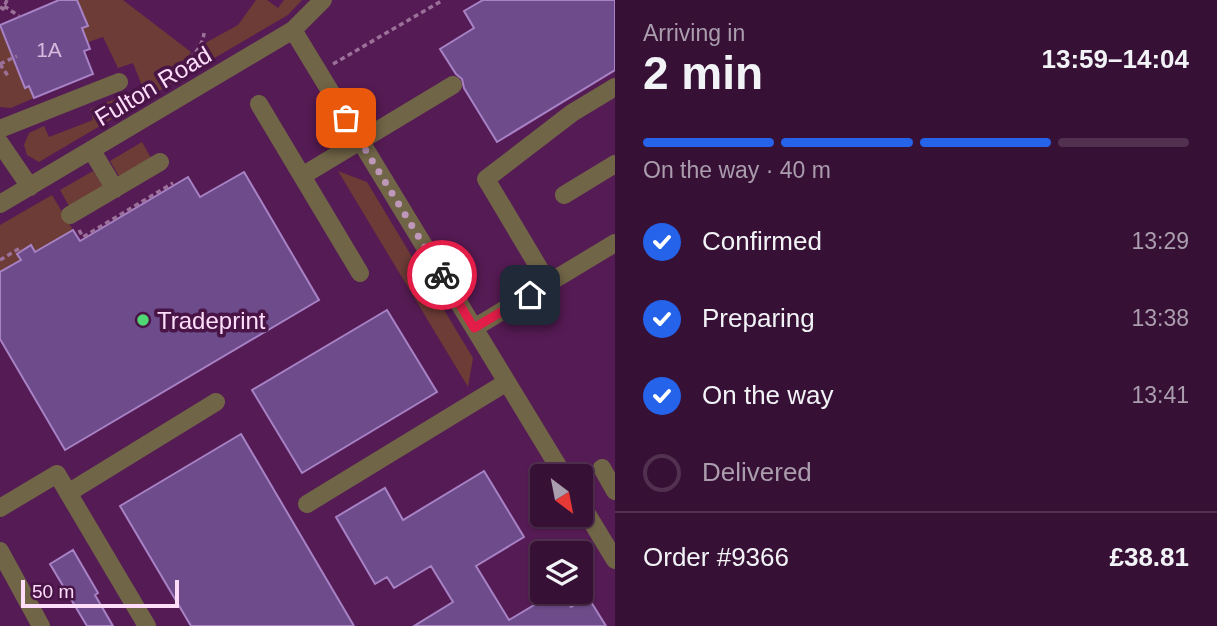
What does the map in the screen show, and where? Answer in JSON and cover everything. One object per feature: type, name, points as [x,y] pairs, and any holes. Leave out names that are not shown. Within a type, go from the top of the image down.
[{"type":"street","name":"Fulton Road","points":[[0,205],[293,30],[323,0]]},
{"type":"street","points":[[293,30],[557,464]]},
{"type":"street","points":[[0,130],[119,82]]},
{"type":"street","points":[[302,176],[453,85]]},
{"type":"street","points":[[548,283],[486,179],[572,113],[615,87]]},
{"type":"street","points":[[259,104],[360,273]]},
{"type":"street","points":[[0,143],[30,187]]},
{"type":"street","points":[[92,151],[115,189]]},
{"type":"street","points":[[70,215],[160,162]]},
{"type":"street","points":[[564,195],[615,164]]},
{"type":"street","points":[[474,328],[615,243]]},
{"type":"street","points":[[307,504],[507,382]]},
{"type":"street","points":[[68,493],[216,402]]},
{"type":"street","points":[[601,468],[615,491]]},
{"type":"street","points":[[0,508],[57,474],[147,626]]},
{"type":"street","points":[[593,519],[610,540],[615,560]]},
{"type":"street","points":[[0,551],[41,626]]},
{"type":"path","points":[[7,0],[2,9],[19,16]]},
{"type":"path","points":[[319,73],[443,0]]},
{"type":"path","points":[[181,98],[168,74],[190,59],[203,42],[204,33]]},
{"type":"path","points":[[8,76],[0,64],[17,56]]},
{"type":"path","points":[[70,215],[83,237],[173,183]]},
{"type":"path","points":[[0,260],[20,248],[22,251]]},
{"type":"shaded area","points":[[0,0],[615,0],[615,626],[0,626]]},
{"type":"shaded area","points":[[77,0],[123,0],[191,52],[188,57],[165,72],[171,84],[39,162],[27,155],[24,145],[29,133],[44,126],[49,137],[93,120],[90,109],[143,88],[133,63],[118,68],[103,37],[88,42],[82,28],[88,26]]},
{"type":"shaded area","points":[[256,0],[267,0],[278,8],[284,0],[302,0],[288,15],[175,81],[171,76],[193,61],[207,42],[238,25]]},
{"type":"shaded area","points":[[0,27],[10,50],[20,63],[15,65],[25,88],[29,86],[34,98],[11,108],[0,107]]},
{"type":"shaded area","points":[[142,142],[151,158],[119,176],[110,161]]},
{"type":"shaded area","points":[[93,171],[103,186],[69,206],[60,190]]},
{"type":"shaded area","points":[[338,171],[367,182],[473,358],[468,387]]},
{"type":"shaded area","points":[[52,195],[73,230],[35,252],[31,246],[17,254],[21,260],[0,272],[0,225]]},
{"type":"building","points":[[59,0],[77,0],[88,26],[82,28],[90,49],[84,51],[93,74],[34,98],[29,86],[25,88],[0,25]]},
{"type":"building","points":[[483,0],[615,0],[615,70],[497,142],[464,88],[462,79],[440,49],[474,28],[464,11]]},
{"type":"building","name":"Tradeprint","points":[[244,172],[319,300],[65,450],[0,339],[0,272],[21,260],[17,254],[31,245],[35,252],[73,230],[80,241],[188,177],[200,197]]},
{"type":"building","points":[[387,310],[437,392],[302,473],[252,390]]},
{"type":"building","points":[[241,434],[354,626],[191,626],[120,506]]},
{"type":"building","points":[[484,471],[524,537],[476,566],[509,620],[536,604],[569,604],[571,607],[576,604],[592,604],[606,626],[414,626],[453,602],[431,566],[394,588],[387,577],[375,584],[336,517],[385,488],[403,520]]},
{"type":"building","points":[[73,550],[113,626],[87,626],[50,564]]},
{"type":"way so far","points":[[346,118],[442,275]]},
{"type":"place","name":"Tradeprint","points":[[143,320]]},
{"type":"route","points":[[442,275],[474,328],[530,295]]}]
